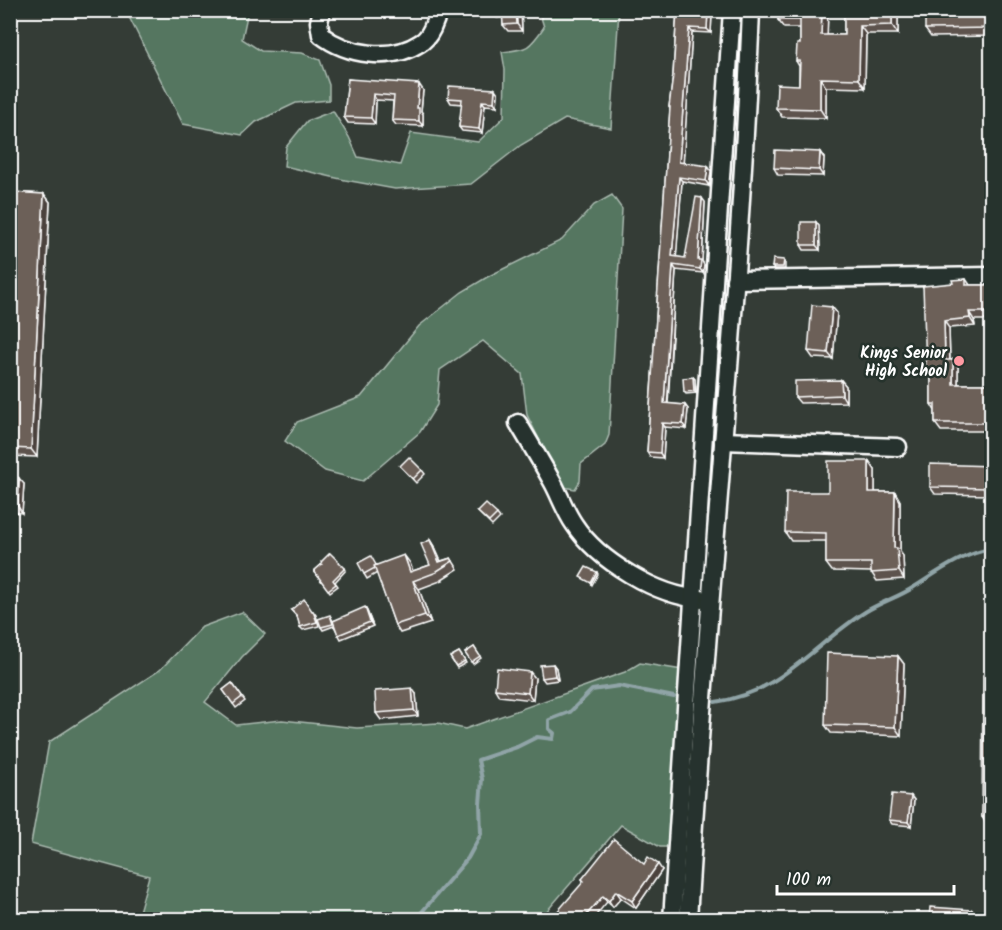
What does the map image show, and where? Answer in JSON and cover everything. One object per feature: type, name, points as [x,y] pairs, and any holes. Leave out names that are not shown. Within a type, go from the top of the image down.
[{"type":"street","points":[[322,10],[319,22],[321,35],[334,45],[358,52],[382,54],[422,43],[430,31],[438,10]]},
{"type":"street","points":[[672,920],[732,10]]},
{"type":"street","points":[[688,920],[747,123],[752,10]]},
{"type":"street","points":[[735,280],[992,276]]},
{"type":"street","points":[[518,423],[554,484],[574,524],[586,540],[610,561],[631,574],[670,592],[692,598],[711,599]]},
{"type":"street","points":[[723,441],[898,447]]},
{"type":"green space","points":[[126,11],[248,11],[242,39],[261,51],[302,53],[320,60],[329,85],[329,100],[296,103],[256,122],[242,135],[183,124]]},
{"type":"green space","points":[[539,11],[619,11],[611,128],[565,119],[521,145],[471,184],[395,189],[284,166],[286,147],[307,121],[333,111],[358,157],[400,165],[411,133],[478,142],[504,117],[505,70],[502,52],[523,49],[535,40],[544,27]]},
{"type":"green space","points":[[612,195],[622,209],[609,435],[605,445],[581,464],[580,481],[575,489],[563,487],[527,415],[522,374],[483,341],[440,370],[437,405],[420,432],[363,481],[325,471],[285,441],[297,422],[361,397],[419,326],[462,292],[562,240],[594,205]]},
{"type":"green space","points":[[242,612],[265,634],[242,657],[205,702],[236,725],[282,720],[357,728],[438,723],[465,729],[625,672],[640,663],[682,670],[670,847],[660,847],[621,825],[540,919],[137,919],[149,876],[31,844],[49,742],[160,670],[202,627]]},
{"type":"building","points":[[502,10],[516,10],[517,24],[503,25]]},
{"type":"building","points":[[677,10],[708,10],[707,29],[689,28],[679,162],[708,166],[706,181],[679,177],[672,256],[685,258],[696,197],[702,198],[698,260],[701,260],[700,269],[673,265],[664,403],[685,405],[683,424],[662,423],[660,453],[647,452]]},
{"type":"building","points":[[778,10],[822,10],[821,35],[844,35],[844,10],[892,10],[892,25],[860,26],[859,79],[820,78],[820,109],[776,108],[777,84],[799,85],[800,61],[796,61],[797,44],[800,44],[800,20],[778,20]]},
{"type":"building","points":[[925,10],[992,10],[992,28],[925,29]]},
{"type":"building","points":[[348,79],[419,84],[417,108],[419,108],[419,121],[392,120],[394,96],[373,94],[371,118],[344,117]]},
{"type":"building","points":[[449,86],[495,89],[494,102],[482,101],[479,129],[459,127],[462,99],[448,98]]},
{"type":"building","points":[[775,150],[820,152],[819,170],[774,168]]},
{"type":"building","points":[[10,192],[44,194],[31,449],[10,448]]},
{"type":"building","points":[[801,222],[816,222],[816,245],[801,245]]},
{"type":"building","points":[[773,259],[784,260],[783,267],[772,267]]},
{"type":"building","points":[[966,279],[966,285],[992,285],[992,312],[969,312],[970,318],[944,321],[945,360],[953,360],[953,384],[992,384],[992,423],[935,423],[935,404],[931,404],[931,368],[926,368],[923,286],[953,283],[952,280]]},
{"type":"building","points":[[812,305],[832,307],[828,353],[808,351]]},
{"type":"building","points":[[693,377],[694,391],[684,392],[683,378]]},
{"type":"building","points":[[841,380],[842,395],[795,397],[795,381]]},
{"type":"building","points":[[409,457],[422,470],[413,479],[400,466]]},
{"type":"building","points":[[828,461],[869,461],[869,492],[895,492],[894,548],[897,548],[899,571],[871,573],[871,563],[826,563],[826,533],[785,532],[786,492],[828,492]]},
{"type":"building","points":[[930,464],[992,466],[992,488],[930,487]]},
{"type":"building","points":[[10,477],[19,478],[18,506],[10,506]]},
{"type":"building","points":[[486,504],[497,514],[489,522],[478,512]]},
{"type":"building","points":[[430,540],[439,562],[451,558],[453,561],[437,572],[413,581],[425,615],[395,625],[374,566],[404,555],[410,572],[430,565],[421,544]]},
{"type":"building","points":[[330,553],[345,568],[333,580],[336,584],[328,590],[314,571]]},
{"type":"building","points":[[371,556],[376,565],[375,568],[364,574],[358,563]]},
{"type":"building","points":[[586,567],[597,572],[591,583],[580,577]]},
{"type":"building","points":[[304,599],[313,611],[317,622],[300,627],[297,616],[291,610]]},
{"type":"building","points":[[365,607],[370,622],[338,635],[333,621]]},
{"type":"building","points":[[330,615],[333,624],[321,627],[318,619]]},
{"type":"building","points":[[474,647],[480,656],[471,662],[465,653]]},
{"type":"building","points":[[459,652],[465,661],[456,666],[450,657]]},
{"type":"building","points":[[827,653],[898,656],[895,727],[825,725]]},
{"type":"building","points":[[553,664],[555,676],[542,678],[540,665]]},
{"type":"building","points":[[497,668],[530,672],[528,693],[495,689]]},
{"type":"building","points":[[983,675],[992,675],[992,817],[982,817]]},
{"type":"building","points":[[232,683],[242,697],[233,704],[223,690]]},
{"type":"building","points":[[412,688],[414,710],[376,713],[375,691]]},
{"type":"building","points":[[892,794],[911,796],[908,822],[889,820]]},
{"type":"building","points":[[614,839],[644,864],[648,857],[658,864],[632,901],[616,891],[609,901],[603,896],[582,920],[550,920],[584,881],[582,879]]},
{"type":"building","points":[[930,907],[972,910],[972,920],[929,920]]},
{"type":"waterway","points":[[715,702],[759,689],[795,666],[865,612],[908,591],[961,559],[992,549]]},
{"type":"waterway","points":[[415,920],[468,858],[481,834],[482,779],[478,760],[517,747],[537,737],[553,739],[554,733],[549,729],[549,720],[570,712],[592,690],[619,686],[674,697]]},
{"type":"place","name":"Kings Senior High School","points":[[959,361]]}]
